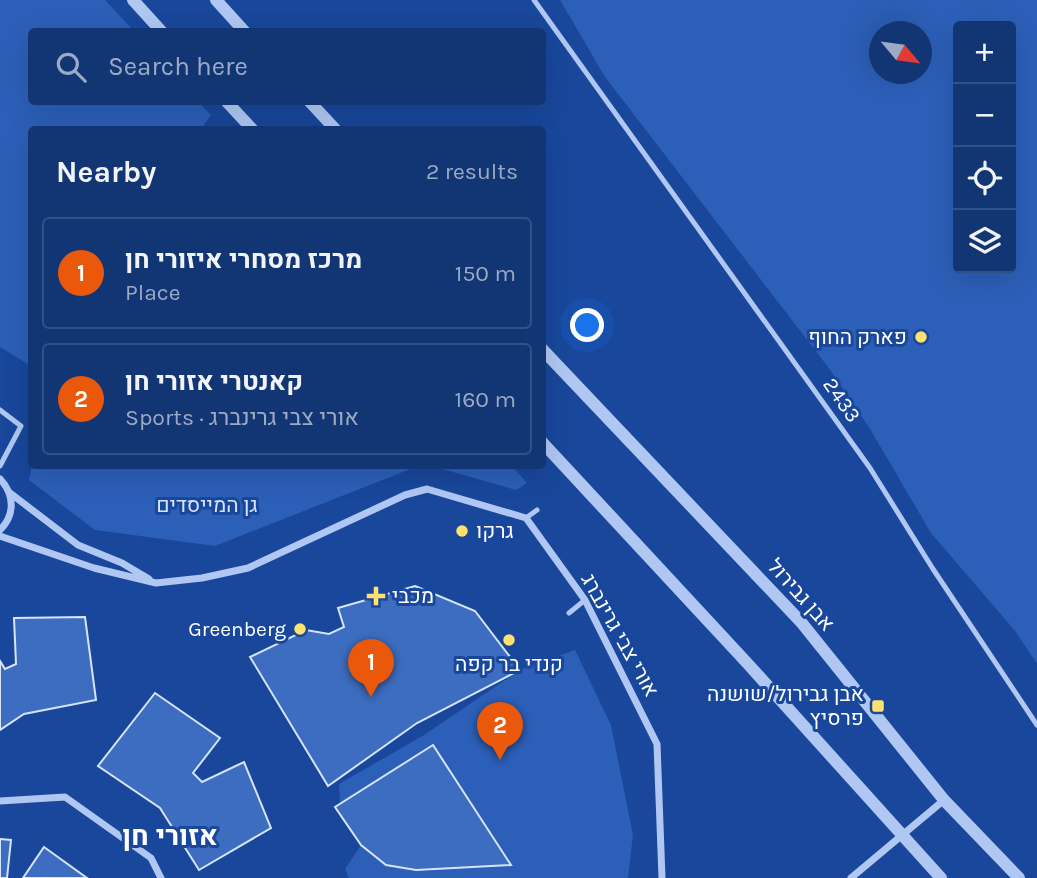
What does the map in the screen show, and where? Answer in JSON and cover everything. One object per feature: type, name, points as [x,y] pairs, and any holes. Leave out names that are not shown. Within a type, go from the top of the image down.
[{"type":"street","points":[[132,0],[158,28]]},
{"type":"street","points":[[216,0],[241,28]]},
{"type":"street","points":[[230,105],[249,126]]},
{"type":"street","points":[[313,105],[332,126]]},
{"type":"street","name":"אבן גבירול","points":[[546,353],[801,622],[944,800],[1019,878]]},
{"type":"street","points":[[546,446],[941,878]]},
{"type":"street","points":[[0,479],[10,493],[78,545],[122,563],[156,583]]},
{"type":"street","points":[[0,536],[94,568],[156,583],[202,578],[248,568],[405,495],[427,489],[526,518]]},
{"type":"street","points":[[0,530],[8,521],[11,512],[10,493]]},
{"type":"street","name":"אורי צבי גרינברג","points":[[526,518],[585,600],[657,744],[662,878]]},
{"type":"street","points":[[0,802],[65,797],[150,858],[161,878]]},
{"type":"street","points":[[851,878],[944,800]]},
{"type":"lane","name":"2433","points":[[534,0],[870,468],[933,569],[1037,725]]},
{"type":"lane","points":[[0,410],[21,426],[0,466]]},
{"type":"lane","points":[[0,449],[7,455]]},
{"type":"lane","points":[[526,518],[537,510]]},
{"type":"lane","points":[[569,613],[585,600]]},
{"type":"green space","points":[[0,0],[105,0],[131,28],[28,28],[28,105],[201,105],[211,115],[203,126],[28,126],[28,364],[0,347]]},
{"type":"green space","name":"פארק החוף","points":[[560,0],[1037,0],[1037,664],[1016,632],[931,533],[870,429],[828,367],[605,77]]},
{"type":"green space","name":"גן המייסדים","points":[[31,469],[410,469],[215,546],[95,530],[29,480]]},
{"type":"green space","points":[[442,469],[515,469],[527,483],[516,490]]},
{"type":"green space","points":[[575,650],[611,725],[633,835],[628,878],[349,878],[345,869],[361,845],[341,818],[339,784],[424,735],[520,670]]},
{"type":"building","points":[[415,586],[475,611],[520,670],[417,723],[328,786],[250,657],[306,630],[329,634],[344,627],[338,608]]},
{"type":"building","points":[[85,617],[96,700],[24,714],[0,730],[0,661],[5,669],[16,664],[14,618]]},
{"type":"building","points":[[155,693],[220,738],[193,773],[202,782],[244,762],[271,828],[199,870],[160,808],[98,766]]},
{"type":"building","points":[[433,745],[511,865],[416,870],[386,865],[361,845],[335,807]]},
{"type":"building","points":[[0,839],[11,840],[7,878],[0,878]]},
{"type":"building","points":[[44,847],[87,878],[23,878]]},
{"type":"place","name":"פארק החוף","points":[[921,337]]},
{"type":"place","name":"גרקו","points":[[462,531]]},
{"type":"place","name":"מכבי","points":[[376,596]]},
{"type":"place","name":"Greenberg","points":[[300,629]]},
{"type":"place","name":"קנדי בר קפה","points":[[509,640]]},
{"type":"place","name":"מרכז מסחרי איזורי חן","points":[[371,697]]},
{"type":"place","name":"אבן גבירול/שושנה פרסיץ","points":[[878,706]]},
{"type":"place","name":"קאנטרי אזורי חן","points":[[500,760]]},
{"type":"district","name":"אזורי חן","points":[[170,835]]}]
